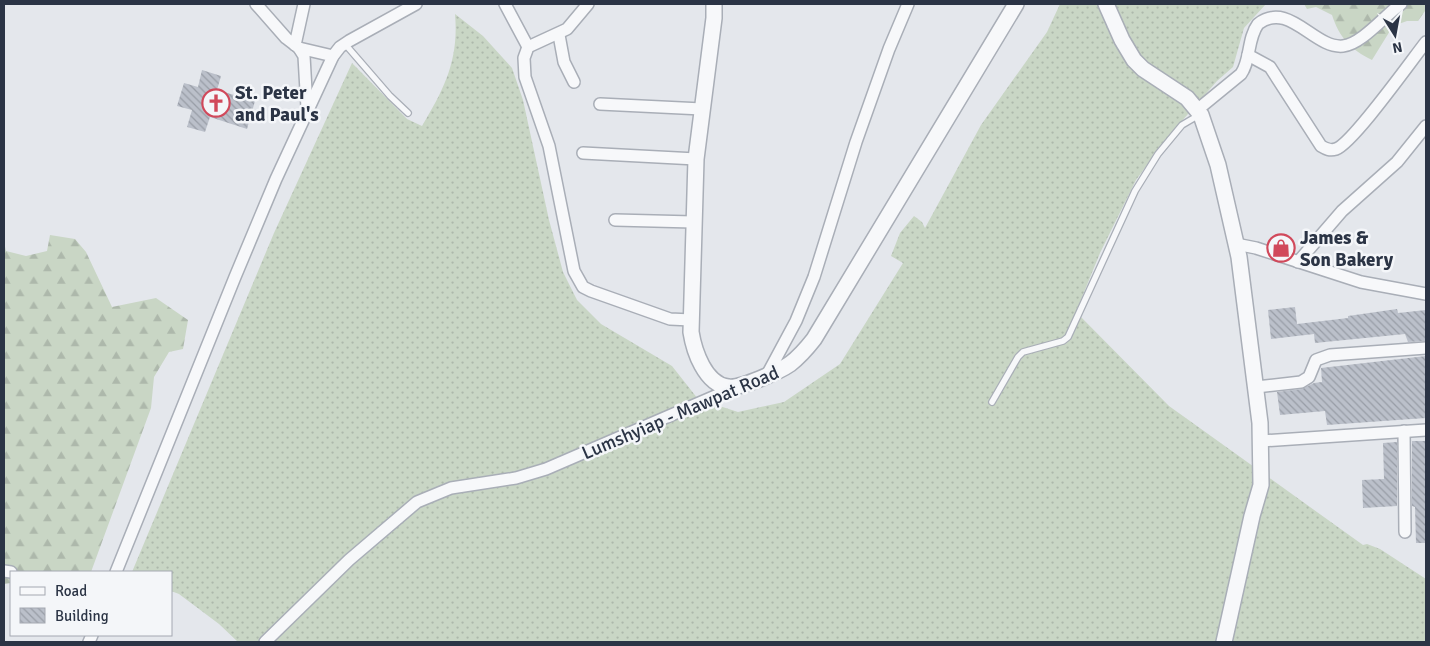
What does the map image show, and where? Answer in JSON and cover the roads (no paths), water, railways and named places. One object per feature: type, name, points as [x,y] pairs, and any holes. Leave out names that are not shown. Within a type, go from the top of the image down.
[{"type":"street","points":[[256,4],[286,38],[297,46],[304,56],[307,112]]},
{"type":"street","points":[[297,46],[304,4]]},
{"type":"street","points":[[116,571],[235,277],[333,56],[344,44],[416,4]]},
{"type":"street","points":[[505,4],[528,47],[524,58],[525,77],[551,154],[570,253],[578,280],[583,287],[623,304],[670,319],[691,320]]},
{"type":"street","points":[[528,47],[558,35],[567,29],[588,4]]},
{"type":"street","points":[[714,4],[714,18],[696,159],[691,320],[693,347],[707,372],[718,382],[728,387],[741,385]]},
{"type":"street","points":[[767,375],[796,321],[814,277],[859,134],[889,49],[908,4]]},
{"type":"street","name":"Lumshyiap - Mawpat Road","points":[[265,642],[349,560],[417,502],[450,488],[516,478],[554,466],[790,364],[825,324],[921,160],[1016,4]]},
{"type":"street","points":[[1106,4],[1122,40],[1138,66],[1173,87],[1199,112],[1218,165],[1236,244],[1256,388],[1261,441],[1261,485],[1252,516],[1224,642]]},
{"type":"street","points":[[1199,112],[1241,74],[1256,26],[1274,12],[1293,15],[1327,42],[1344,46],[1366,35],[1380,20],[1401,4]]},
{"type":"street","points":[[558,35],[564,62],[574,82]]},
{"type":"street","points":[[1248,55],[1270,67],[1321,146],[1328,150],[1337,149],[1363,123],[1426,42]]},
{"type":"street","points":[[297,46],[333,56]]},
{"type":"street","points":[[600,104],[702,109]]},
{"type":"street","points":[[1298,262],[1342,211],[1397,162],[1426,126]]},
{"type":"street","points":[[583,153],[696,159]]},
{"type":"street","points":[[614,220],[693,222]]},
{"type":"street","points":[[1236,244],[1256,248],[1361,282],[1426,294]]},
{"type":"street","points":[[1256,388],[1301,382],[1309,377],[1316,360],[1330,355],[1426,348]]},
{"type":"street","points":[[1261,441],[1426,430]]},
{"type":"street","points":[[1404,431],[1405,532]]},
{"type":"lane","points":[[344,44],[390,96],[408,112]]},
{"type":"lane","points":[[992,402],[1012,365],[1023,352],[1063,341],[1068,337],[1134,191],[1158,154],[1182,124],[1199,112]]},
{"type":"place","name":"St. Peter and Paul's","points":[[216,103]]},
{"type":"place","name":"James & Son Bakery","points":[[1281,248]]}]
